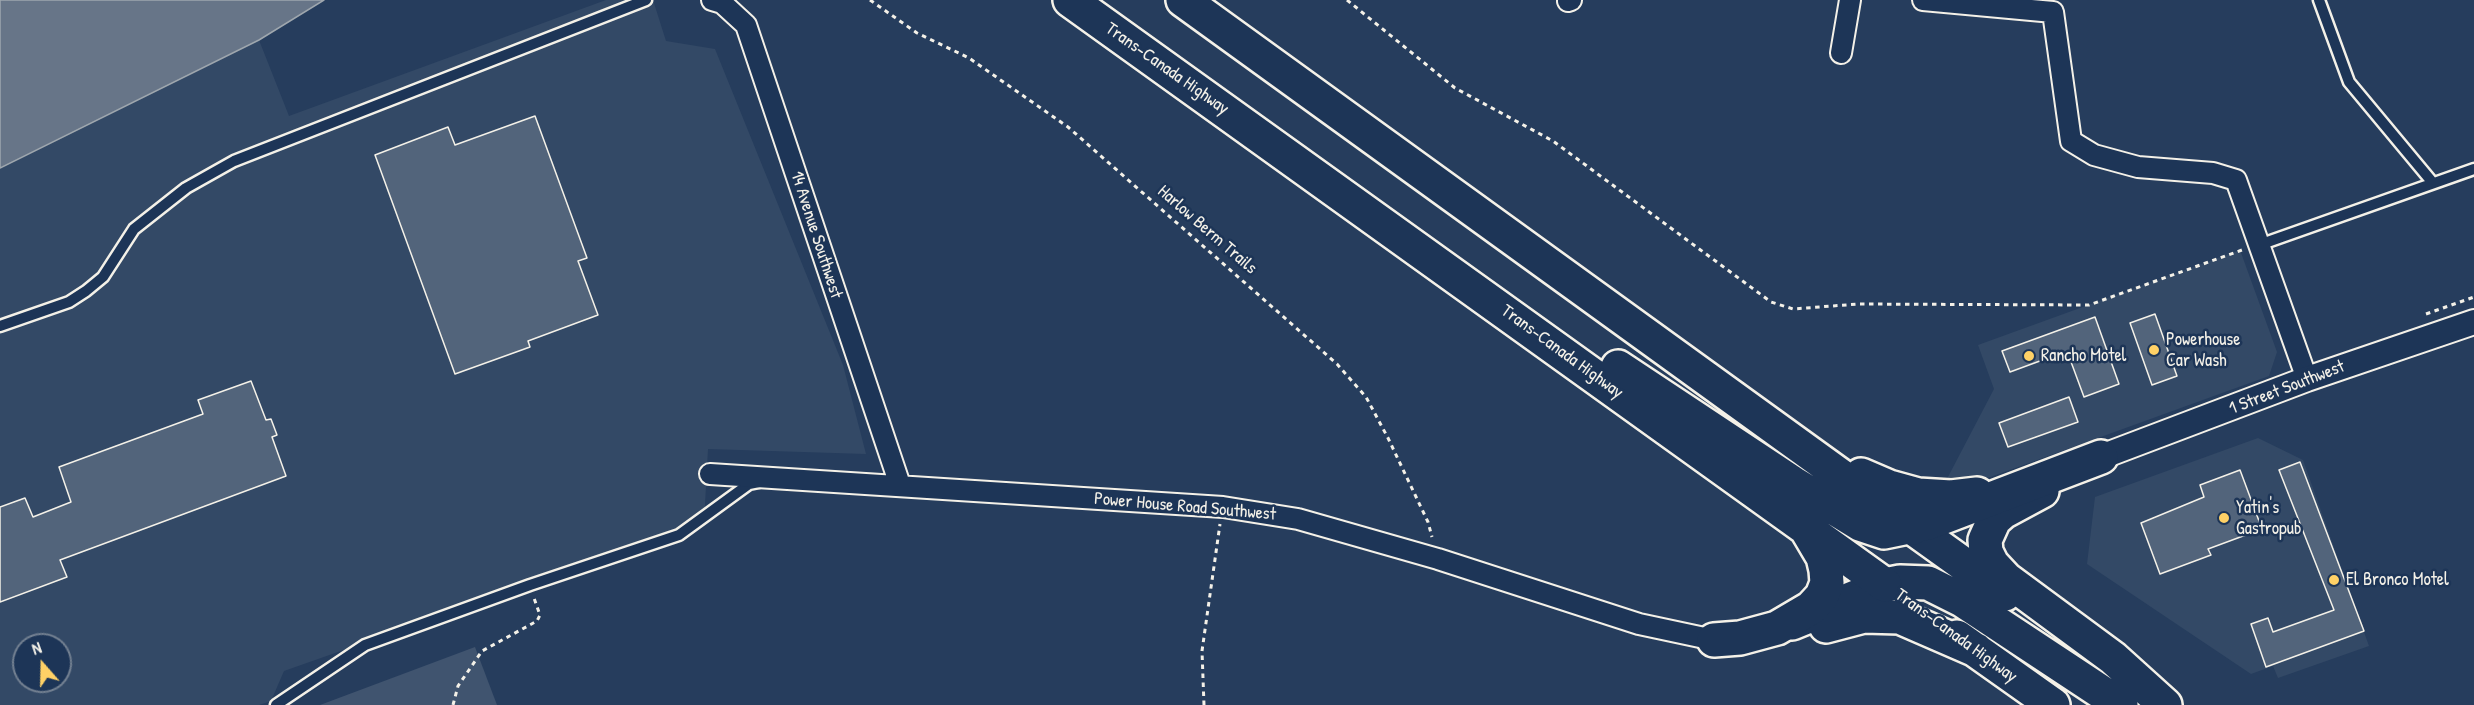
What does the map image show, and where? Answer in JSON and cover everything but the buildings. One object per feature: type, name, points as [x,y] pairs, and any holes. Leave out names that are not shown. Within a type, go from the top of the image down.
[{"type":"highway","name":"Trans-Canada Highway","points":[[1070,0],[2053,705]]},
{"type":"highway","points":[[1184,0],[2156,705]]},
{"type":"highway","points":[[1469,286],[1592,349],[1860,525],[1884,532],[1913,528],[2101,458]]},
{"type":"highway","points":[[1792,441],[1889,488],[1932,497],[1967,496],[2001,489],[2101,458]]},
{"type":"highway","points":[[2101,458],[2003,512],[1987,530],[1986,552],[1992,564],[2006,579],[2113,658],[2165,705]]},
{"type":"highway","points":[[1777,628],[1811,608],[1822,596],[1827,584],[1823,557],[1806,529]]},
{"type":"highway","points":[[1714,640],[1740,638],[1777,628],[1885,585],[1915,581],[1941,587],[2121,705]]},
{"type":"highway","points":[[1714,640],[1741,645],[1780,642],[1846,620],[1881,615],[1900,617],[1976,650]]},
{"type":"street","name":"14 Avenue Southwest","points":[[712,0],[722,3],[746,25],[900,485]]},
{"type":"street","points":[[1841,53],[1850,0]]},
{"type":"street","points":[[1923,0],[2053,12],[2070,141],[2094,155],[2138,167],[2212,173],[2236,180],[2307,380]]},
{"type":"street","name":"1 Street Southwest","points":[[2101,458],[2307,380],[2474,322]]},
{"type":"street","name":"Power House Road Southwest","points":[[710,474],[768,480],[900,485],[1223,507],[1298,519],[1438,559],[1639,624],[1714,640]]},
{"type":"lane","points":[[0,326],[69,302],[86,291],[103,277],[134,229],[186,188],[234,161],[646,0]]},
{"type":"lane","points":[[2319,0],[2349,82],[2433,183]]},
{"type":"lane","points":[[2259,245],[2474,169]]},
{"type":"lane","points":[[276,705],[365,645],[530,585],[679,536],[749,484],[768,480]]},
{"type":"path","name":"Harlow Berm Trails","points":[[870,0],[917,33],[969,58],[1068,127],[1337,364],[1366,397],[1388,438],[1428,522],[1438,559]]},
{"type":"path","points":[[1347,0],[1455,88],[1552,141],[1771,302],[1793,309],[1858,304],[2089,305],[2259,245]]},
{"type":"path","points":[[1204,705],[1202,651],[1223,507]]},
{"type":"path","points":[[453,705],[458,686],[482,651],[537,621],[540,615],[530,585]]},
{"type":"shaded area","points":[[0,0],[324,0],[259,40],[0,168]]},
{"type":"shaded area","points":[[606,0],[653,0],[666,41],[715,49],[843,365],[866,454],[708,449],[704,523],[284,671],[271,701],[259,705],[0,705],[0,168],[259,40],[289,116]]},
{"type":"shaded area","points":[[2240,250],[2277,352],[2269,376],[1938,496],[1994,389],[1978,345]]},
{"type":"shaded area","points":[[2258,438],[2303,460],[2369,646],[2278,678],[2273,666],[2251,674],[2087,564],[2095,497]]},
{"type":"shaded area","points":[[475,647],[497,705],[320,705]]},
{"type":"place","name":"Powerhouse Car Wash","points":[[2154,350]]},
{"type":"place","name":"Rancho Motel","points":[[2029,356]]},
{"type":"place","name":"Yatin's Gastropub","points":[[2224,518]]},
{"type":"place","name":"El Bronco Motel","points":[[2334,580]]}]
